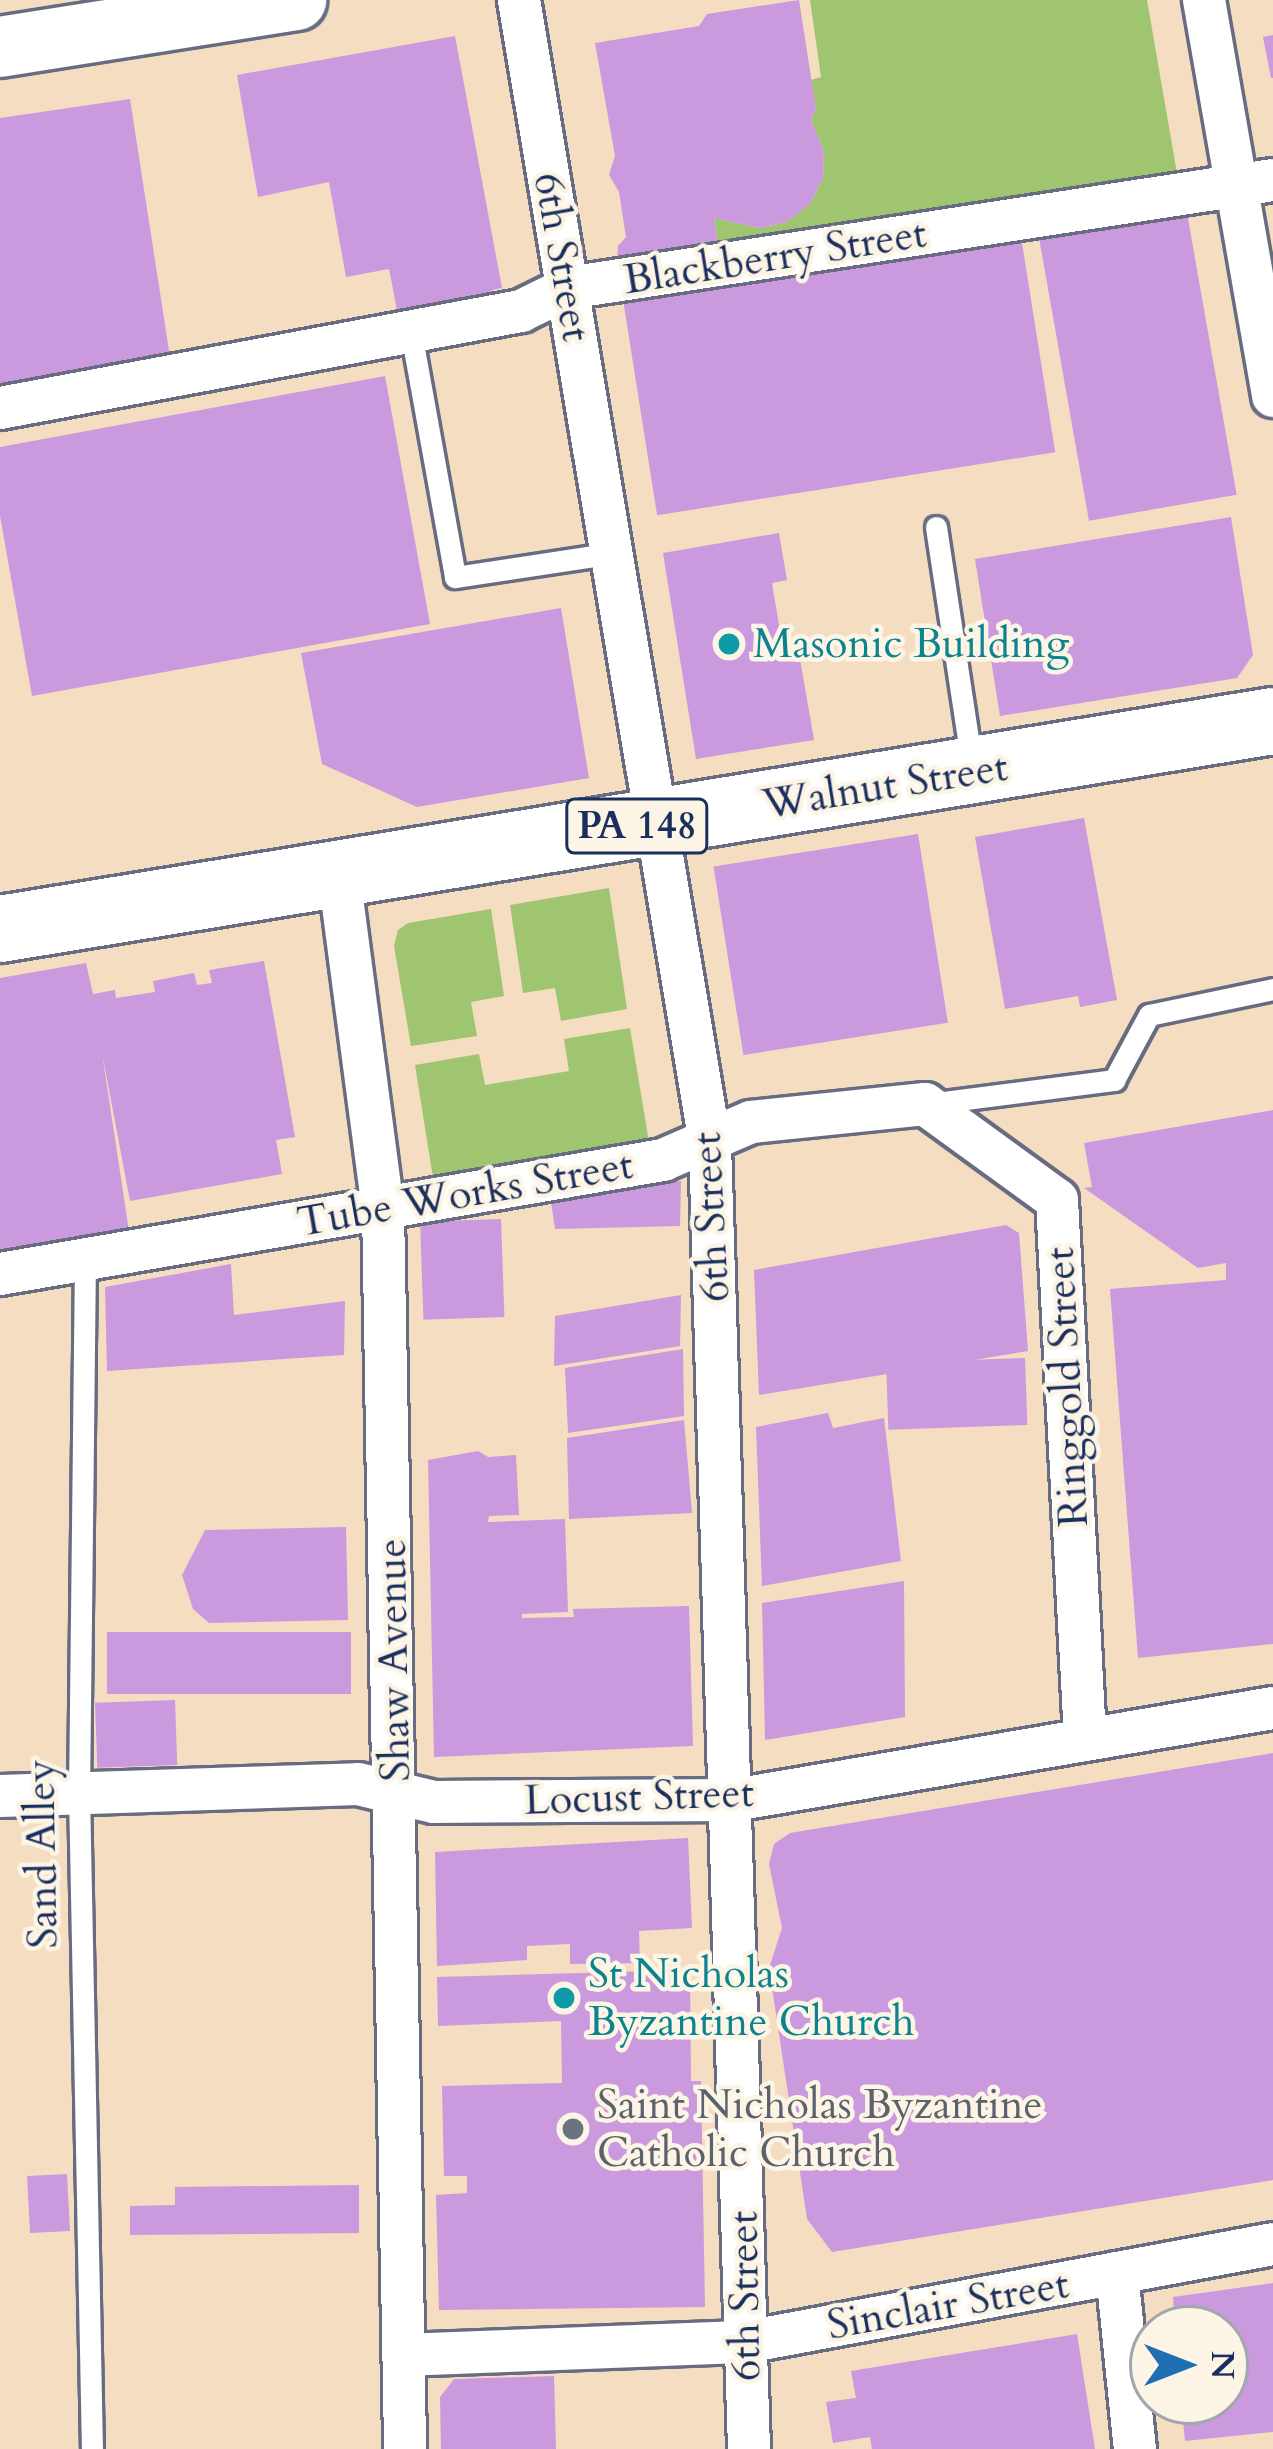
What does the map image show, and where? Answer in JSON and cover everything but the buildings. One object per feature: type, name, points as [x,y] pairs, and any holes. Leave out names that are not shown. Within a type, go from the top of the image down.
[{"type":"main road","points":[[0,47],[296,0]]},
{"type":"main road","name":"Walnut Street","points":[[0,929],[1273,721]]},
{"type":"street","name":"6th Street","points":[[519,0],[661,822],[710,1142],[734,1800],[749,2449]]},
{"type":"street","points":[[1204,0],[1254,183],[1273,395]]},
{"type":"street","name":"Blackberry Street","points":[[0,408],[521,311],[568,289],[1254,183]]},
{"type":"street","name":"Shaw Avenue","points":[[339,874],[383,1208],[398,1793],[405,2449]]},
{"type":"street","name":"Tube Works Street","points":[[0,1274],[663,1160],[751,1122],[925,1104]]},
{"type":"street","name":"Ringgold Street","points":[[925,1104],[1057,1201],[1085,1737]]},
{"type":"street","name":"Locust Street","points":[[0,1796],[358,1784],[434,1802],[734,1800],[1273,1708]]},
{"type":"street","name":"Sinclair Street","points":[[404,2355],[746,2342],[1273,2245]]},
{"type":"street","points":[[1117,2273],[1136,2449]]},
{"type":"lane","points":[[411,332],[455,577],[614,553]]},
{"type":"lane","points":[[936,527],[974,773]]},
{"type":"lane","points":[[925,1104],[1114,1080],[1149,1015],[1273,989]]},
{"type":"lane","name":"Sand Alley","points":[[85,1258],[80,1792],[92,2449]]},
{"type":"green space","points":[[810,0],[1147,0],[1179,185],[720,256],[714,218],[760,228],[787,222],[810,204],[823,178],[824,152],[811,120],[816,109],[811,80],[821,77]]},
{"type":"green space","points":[[609,888],[627,1009],[561,1021],[555,988],[523,993],[510,905]]},
{"type":"green space","points":[[491,909],[504,996],[471,1002],[477,1036],[411,1046],[394,946],[398,930],[408,923]]},
{"type":"green space","points":[[630,1028],[650,1148],[434,1184],[415,1065],[479,1054],[485,1085],[569,1071],[564,1039]]},
{"type":"place","name":"Masonic Building","points":[[729,644]]},
{"type":"place","name":"St Nicholas Byzantine Church","points":[[564,1998]]},
{"type":"place","name":"Saint Nicholas Byzantine Catholic Church","points":[[573,2129]]}]
